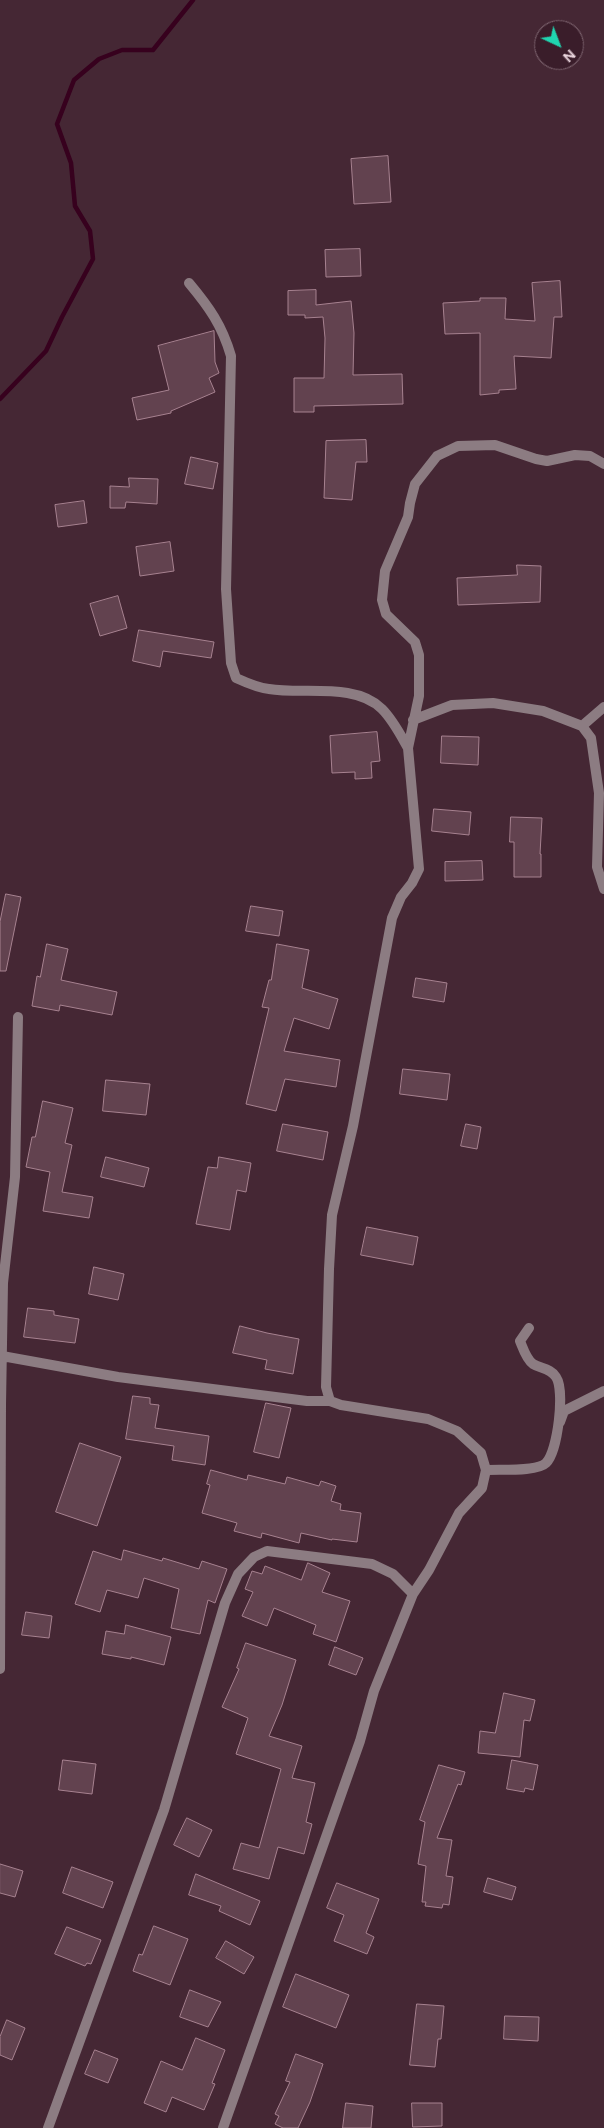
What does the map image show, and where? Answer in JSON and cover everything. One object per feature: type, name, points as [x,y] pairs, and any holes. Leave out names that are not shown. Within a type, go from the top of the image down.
[{"type":"street","points":[[190,283],[213,312],[226,336],[231,356],[226,590],[231,663],[236,678],[269,689],[336,692],[363,697],[381,708],[393,722],[408,748]]},
{"type":"street","points":[[330,1401],[326,1387],[332,1215],[357,1107],[392,918],[401,897],[412,883],[419,869],[408,748],[419,696],[419,655],[415,642],[386,614],[382,600],[385,571],[408,517],[415,484],[437,456],[458,446],[495,445],[546,461],[575,455],[590,456],[604,464]]},
{"type":"street","points":[[413,720],[452,705],[493,704],[543,712],[582,726],[591,738],[599,793],[597,866],[604,889]]},
{"type":"street","points":[[582,726],[604,707]]},
{"type":"street","points":[[0,1669],[0,1476],[4,1283],[14,1177],[18,1017]]},
{"type":"street","points":[[486,1470],[538,1467],[546,1463],[557,1438],[560,1396],[557,1378],[548,1369],[532,1363],[524,1351],[520,1341],[529,1328]]},
{"type":"street","points":[[2,1356],[118,1377],[307,1401],[330,1401],[341,1405],[428,1419],[456,1431],[470,1441],[481,1453],[486,1470],[482,1488],[460,1513],[428,1570],[412,1594],[374,1691],[360,1741],[223,2128]]},
{"type":"street","points":[[558,1427],[564,1411],[604,1391]]},
{"type":"street","points":[[48,2128],[164,1810],[225,1602],[238,1574],[254,1557],[267,1551],[337,1559],[372,1564],[393,1574],[412,1594]]},
{"type":"building","points":[[388,156],[391,202],[354,204],[351,159]]},
{"type":"building","points":[[360,249],[361,276],[326,277],[325,250]]},
{"type":"building","points":[[560,281],[562,317],[554,317],[551,358],[514,356],[516,389],[499,390],[499,393],[480,395],[480,333],[445,334],[443,303],[480,301],[480,298],[506,298],[505,319],[535,321],[532,283]]},
{"type":"building","points":[[316,290],[316,305],[351,301],[354,333],[353,375],[402,374],[403,404],[314,406],[314,412],[294,412],[294,378],[324,378],[325,338],[323,317],[305,318],[305,315],[288,315],[288,291]]},
{"type":"building","points":[[214,331],[215,362],[219,373],[209,378],[215,392],[171,411],[171,413],[137,420],[132,398],[169,390],[158,346]]},
{"type":"building","points":[[366,440],[367,462],[356,462],[352,500],[324,498],[326,441]]},
{"type":"building","points":[[191,457],[218,463],[213,489],[185,484]]},
{"type":"building","points":[[129,478],[158,479],[157,504],[126,502],[125,508],[110,508],[110,486],[129,487]]},
{"type":"building","points":[[84,501],[87,523],[58,527],[55,505]]},
{"type":"building","points":[[170,542],[174,571],[140,576],[136,547]]},
{"type":"building","points":[[517,565],[541,566],[540,602],[458,605],[457,578],[517,575]]},
{"type":"building","points":[[118,596],[127,628],[100,636],[90,604]]},
{"type":"building","points":[[139,630],[214,642],[211,658],[163,651],[160,667],[133,661]]},
{"type":"building","points":[[377,732],[380,761],[371,762],[372,778],[355,779],[355,772],[332,773],[330,736]]},
{"type":"building","points":[[442,736],[479,737],[478,765],[441,763]]},
{"type":"building","points":[[434,809],[471,812],[469,835],[432,831]]},
{"type":"building","points":[[511,817],[542,818],[541,877],[514,877],[514,842],[510,842]]},
{"type":"building","points":[[482,861],[483,880],[445,881],[445,862]]},
{"type":"building","points":[[6,894],[21,897],[6,971],[0,971],[0,922]]},
{"type":"building","points":[[251,906],[283,911],[279,936],[246,931]]},
{"type":"building","points":[[47,944],[68,949],[61,980],[117,992],[112,1015],[60,1005],[59,1011],[32,1006],[37,976],[40,977]]},
{"type":"building","points":[[277,944],[309,950],[302,988],[338,999],[329,1029],[294,1018],[284,1051],[340,1060],[336,1087],[285,1079],[276,1111],[246,1104],[269,1008],[262,1007],[269,980],[271,980]]},
{"type":"building","points":[[416,978],[447,983],[444,1002],[413,997]]},
{"type":"building","points":[[403,1069],[450,1074],[447,1100],[400,1094]]},
{"type":"building","points":[[106,1080],[150,1084],[146,1115],[103,1111]]},
{"type":"building","points":[[43,1101],[73,1108],[65,1143],[72,1145],[62,1192],[93,1197],[89,1218],[43,1211],[50,1172],[26,1167],[32,1137],[35,1137]]},
{"type":"building","points":[[283,1124],[328,1132],[323,1160],[277,1151]]},
{"type":"building","points":[[466,1124],[481,1127],[477,1149],[461,1146]]},
{"type":"building","points":[[106,1157],[149,1168],[144,1187],[101,1177]]},
{"type":"building","points":[[219,1157],[251,1163],[246,1192],[237,1190],[230,1230],[196,1224],[208,1167],[217,1168]]},
{"type":"building","points":[[367,1227],[418,1237],[413,1265],[361,1255]]},
{"type":"building","points":[[94,1267],[124,1274],[118,1300],[89,1294]]},
{"type":"building","points":[[28,1308],[54,1311],[54,1315],[79,1319],[75,1343],[24,1337]]},
{"type":"building","points":[[240,1326],[299,1339],[293,1374],[265,1369],[267,1360],[233,1353]]},
{"type":"building","points":[[133,1396],[150,1398],[150,1404],[159,1405],[155,1428],[209,1436],[205,1465],[172,1460],[174,1446],[126,1439]]},
{"type":"building","points":[[266,1403],[291,1408],[279,1458],[254,1452]]},
{"type":"building","points":[[80,1443],[121,1457],[97,1526],[56,1512]]},
{"type":"building","points":[[211,1470],[247,1480],[248,1475],[285,1484],[287,1477],[319,1486],[321,1481],[336,1486],[331,1501],[341,1504],[340,1510],[361,1513],[357,1542],[332,1540],[301,1533],[299,1543],[262,1533],[261,1538],[234,1531],[237,1523],[202,1513],[210,1485],[207,1484]]},
{"type":"building","points":[[124,1550],[162,1561],[163,1558],[199,1569],[202,1561],[227,1569],[215,1603],[208,1600],[200,1634],[171,1628],[179,1589],[144,1578],[138,1598],[107,1590],[100,1612],[75,1604],[93,1551],[121,1560]]},
{"type":"building","points":[[308,1563],[330,1573],[322,1592],[350,1601],[336,1642],[313,1634],[316,1625],[274,1608],[267,1626],[242,1616],[253,1592],[245,1589],[252,1571],[262,1574],[265,1566],[301,1580]]},
{"type":"building","points":[[26,1612],[52,1616],[49,1638],[22,1635]]},
{"type":"building","points":[[126,1625],[171,1637],[164,1665],[131,1657],[131,1659],[102,1654],[106,1631],[124,1634]]},
{"type":"building","points":[[246,1643],[296,1660],[282,1705],[269,1736],[302,1746],[292,1778],[315,1783],[306,1822],[312,1824],[304,1854],[278,1847],[269,1879],[233,1869],[241,1843],[259,1848],[281,1769],[236,1754],[248,1718],[222,1707],[239,1669],[237,1668]]},
{"type":"building","points":[[335,1647],[363,1658],[356,1675],[329,1665]]},
{"type":"building","points":[[504,1693],[535,1700],[530,1721],[524,1720],[520,1757],[478,1753],[480,1731],[495,1733]]},
{"type":"building","points":[[63,1760],[96,1764],[92,1794],[59,1790]]},
{"type":"building","points":[[512,1760],[538,1765],[533,1790],[525,1788],[524,1792],[507,1789]]},
{"type":"building","points":[[439,1765],[465,1772],[461,1785],[458,1784],[437,1838],[452,1840],[446,1876],[453,1877],[449,1905],[443,1904],[442,1908],[425,1906],[426,1902],[422,1902],[426,1866],[418,1864],[425,1822],[420,1820]]},
{"type":"building","points":[[187,1818],[212,1830],[199,1857],[174,1845]]},
{"type":"building","points":[[0,1864],[23,1871],[15,1897],[0,1893]]},
{"type":"building","points":[[72,1867],[113,1882],[103,1908],[63,1893]]},
{"type":"building","points":[[196,1874],[260,1901],[250,1925],[219,1911],[221,1906],[189,1895]]},
{"type":"building","points":[[488,1878],[516,1887],[512,1900],[484,1892]]},
{"type":"building","points":[[337,1883],[379,1899],[366,1933],[374,1937],[367,1954],[334,1941],[344,1915],[327,1908]]},
{"type":"building","points":[[154,1926],[188,1939],[170,1985],[133,1971],[139,1954],[142,1955]]},
{"type":"building","points":[[67,1927],[101,1940],[91,1964],[87,1963],[85,1966],[55,1954]]},
{"type":"building","points":[[226,1941],[254,1957],[244,1974],[216,1958]]},
{"type":"building","points":[[296,1974],[349,1995],[336,2028],[283,2007]]},
{"type":"building","points":[[190,1990],[221,2002],[208,2027],[180,2017]]},
{"type":"building","points":[[417,2004],[444,2006],[441,2039],[438,2039],[435,2067],[410,2065]]},
{"type":"building","points":[[505,2016],[539,2017],[538,2041],[504,2039]]},
{"type":"building","points":[[7,2020],[25,2028],[12,2060],[0,2055],[0,2037]]},
{"type":"building","points":[[196,2038],[225,2050],[212,2083],[215,2084],[204,2110],[172,2097],[166,2112],[144,2103],[161,2061],[182,2070]]},
{"type":"building","points":[[95,2050],[118,2059],[108,2083],[85,2074]]},
{"type":"building","points":[[296,2054],[323,2064],[310,2102],[298,2128],[283,2128],[275,2124],[279,2116],[275,2114],[290,2082],[286,2081]]},
{"type":"building","points":[[346,2103],[373,2106],[371,2128],[343,2128]]},
{"type":"building","points":[[412,2103],[442,2103],[442,2126],[413,2127]]},
{"type":"waterway","points":[[0,399],[46,351],[93,259],[90,231],[75,206],[71,163],[57,124],[74,80],[99,59],[122,50],[153,50],[193,0]]}]
